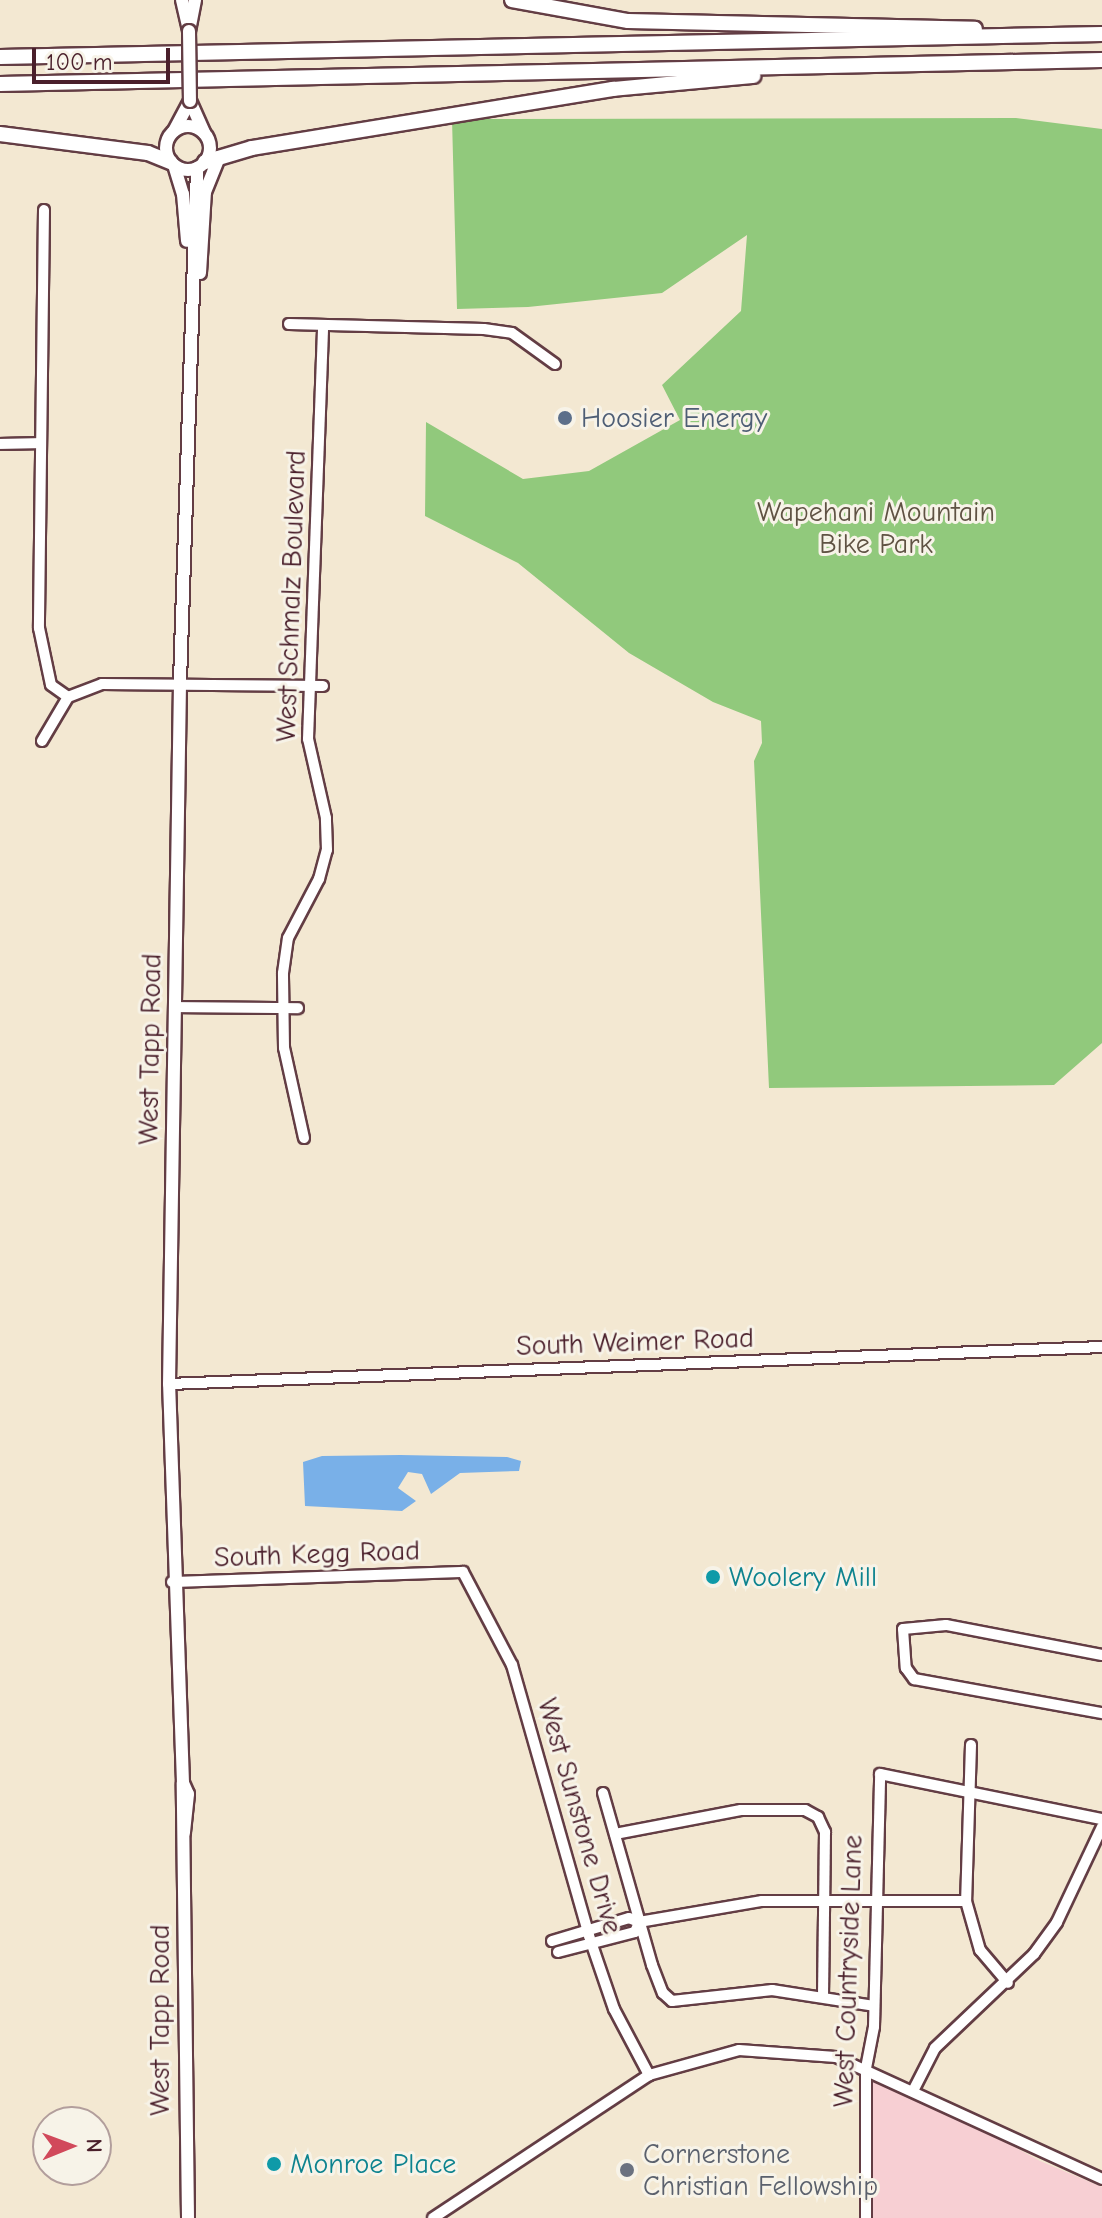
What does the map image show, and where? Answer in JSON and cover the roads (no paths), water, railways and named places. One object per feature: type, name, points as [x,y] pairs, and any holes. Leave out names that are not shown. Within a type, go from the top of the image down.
[{"type":"highway","points":[[512,0],[640,22],[954,27],[1043,35]]},
{"type":"highway","points":[[0,57],[1102,34]]},
{"type":"highway","points":[[0,84],[1102,60]]},
{"type":"highway","points":[[207,162],[613,89],[884,65]]},
{"type":"highway","points":[[0,134],[152,154],[172,164]]},
{"type":"main road","points":[[182,0],[189,31]]},
{"type":"main road","points":[[193,316],[209,146],[190,101],[189,31],[195,0]]},
{"type":"main road","points":[[190,101],[166,149],[172,164],[207,162]]},
{"type":"main road","points":[[174,131],[192,127],[204,133]]},
{"type":"main road","name":"West Tapp Road","points":[[186,2214],[184,1833],[188,1794],[183,1783],[172,1582],[169,1384],[180,681],[193,316],[207,162]]},
{"type":"main road","name":"West Tapp Road","points":[[172,164],[183,194],[193,316]]},
{"type":"street","points":[[44,210],[40,443],[43,666],[51,685],[68,697]]},
{"type":"street","points":[[289,324],[323,328],[512,333],[555,364]]},
{"type":"street","name":"West Schmalz Boulevard","points":[[304,1138],[284,1048],[283,1008],[288,938],[319,879],[327,850],[326,818],[308,751],[323,328]]},
{"type":"street","points":[[0,444],[40,443]]},
{"type":"street","points":[[42,741],[68,697],[102,684],[180,681],[323,686]]},
{"type":"street","points":[[174,1007],[298,1008]]},
{"type":"street","name":"South Weimer Road","points":[[169,1384],[1102,1347]]},
{"type":"street","name":"South Kegg Road","points":[[172,1582],[463,1572]]},
{"type":"street","name":"West Sunstone Drive","points":[[463,1572],[512,1665],[591,1942],[614,2009],[649,2075]]},
{"type":"street","points":[[1102,1655],[946,1625],[903,1629],[906,1668],[914,1679],[1102,1713]]},
{"type":"street","points":[[971,1745],[966,1901],[980,1950],[1008,1983]]},
{"type":"street","name":"West Countryside Lane","points":[[866,2218],[866,2068],[874,2006],[880,1774],[968,1790]]},
{"type":"street","points":[[968,1790],[1102,1819]]},
{"type":"street","points":[[603,1793],[639,1922],[663,1993],[672,2001],[747,1989],[874,2006]]},
{"type":"street","points":[[615,1834],[741,1810],[805,1810],[821,1821],[823,1997]]},
{"type":"street","points":[[913,2091],[935,2048],[1008,1983],[1057,1922],[1102,1827]]},
{"type":"street","points":[[639,1922],[635,1932],[555,1946],[588,1930],[629,1918],[639,1922],[762,1901],[966,1901]]},
{"type":"street","points":[[433,2218],[649,2075],[739,2050],[806,2052],[866,2068],[1102,2179]]},
{"type":"water","points":[[322,1456],[507,1457],[521,1461],[519,1471],[460,1473],[431,1494],[422,1474],[408,1472],[398,1488],[416,1501],[402,1511],[305,1506],[303,1462]]},
{"type":"place","name":"Hoosier Energy","points":[[565,418]]},
{"type":"place","name":"Woolery Mill","points":[[713,1577]]},
{"type":"place","name":"Monroe Place","points":[[274,2164]]},
{"type":"place","name":"Cornerstone Christian Fellowship","points":[[627,2170]]},
{"type":"park label","name":"Wapehani Mountain Bike Park","points":[[876,528]]}]
